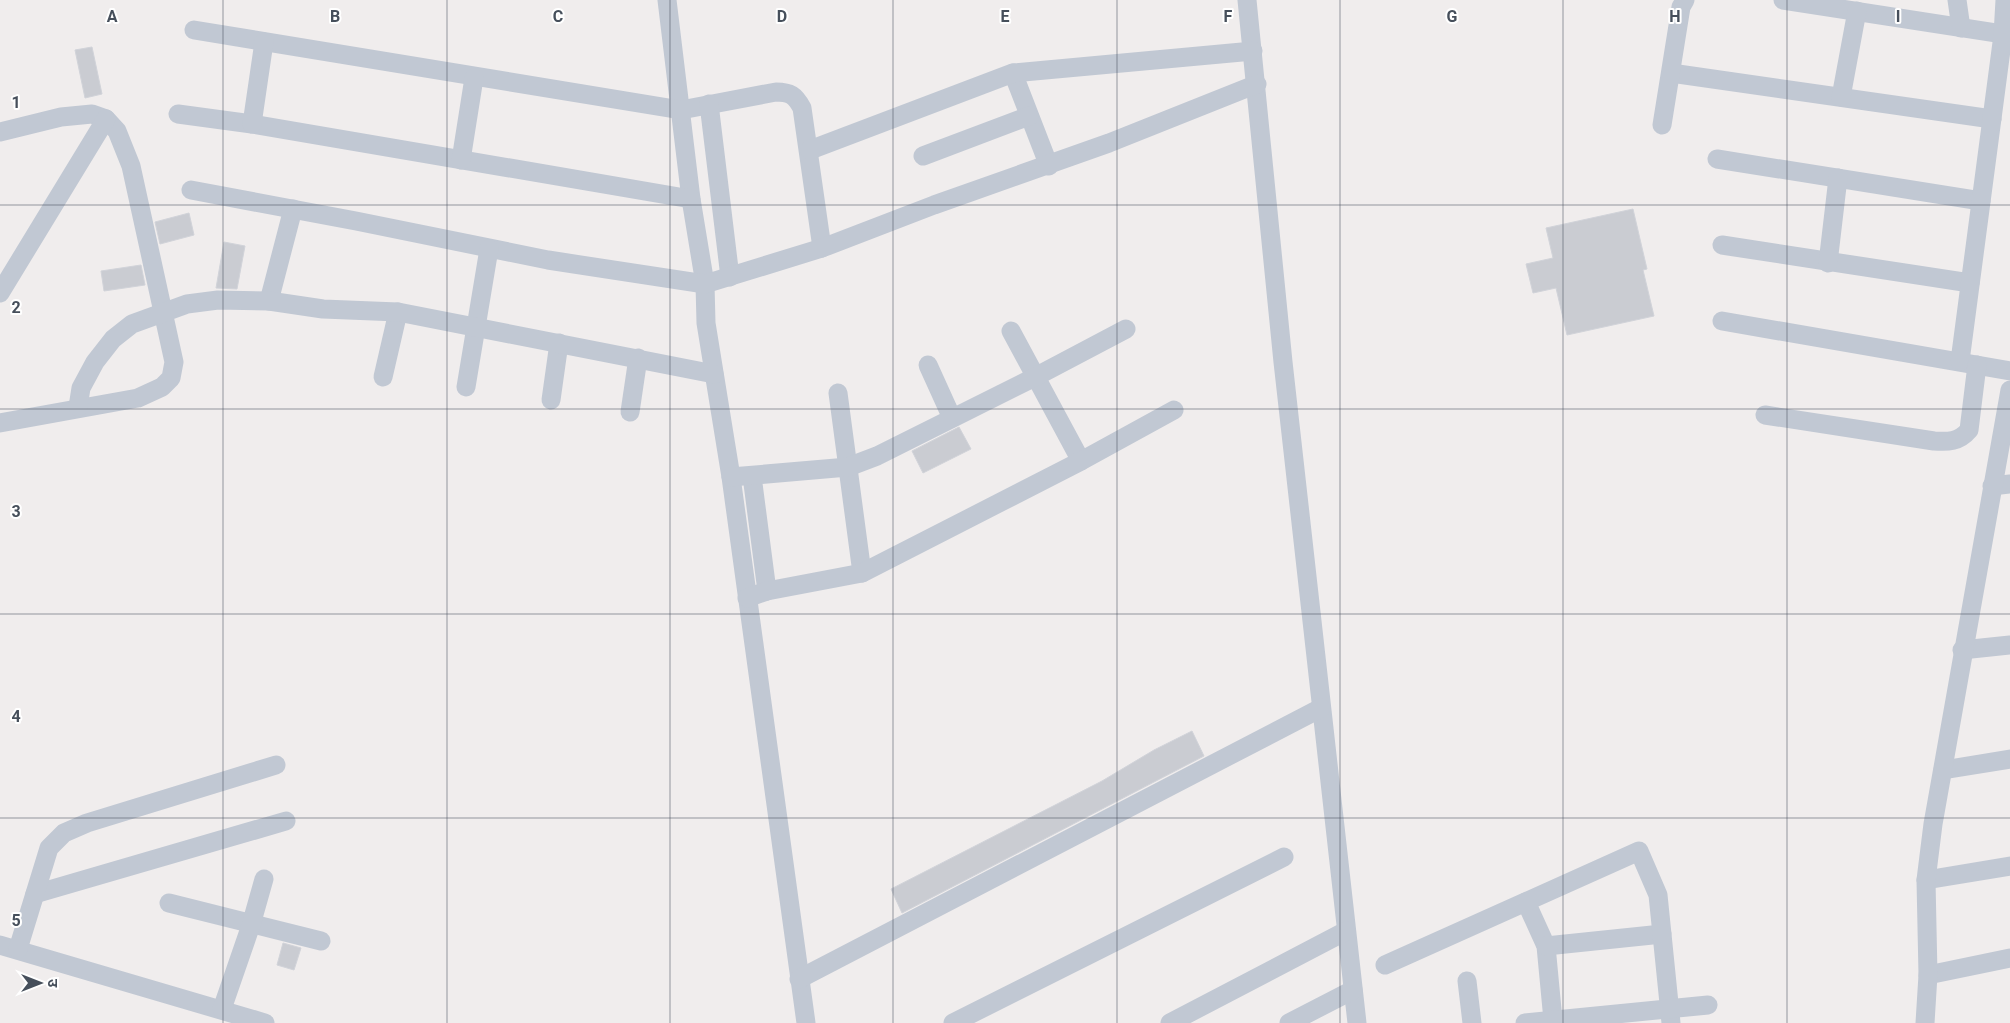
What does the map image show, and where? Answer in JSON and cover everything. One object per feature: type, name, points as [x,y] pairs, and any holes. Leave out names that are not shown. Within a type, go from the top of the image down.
[{"type":"street","points":[[668,0],[691,199],[705,284],[706,323],[731,477],[806,1023]]},
{"type":"street","points":[[1247,0],[1257,84],[1283,362],[1357,1023]]},
{"type":"street","points":[[1662,125],[1681,7],[1685,0]]},
{"type":"street","points":[[1957,0],[1961,28]]},
{"type":"street","points":[[1765,415],[1934,441],[1950,442],[1963,437],[1968,430],[1970,283],[1992,119],[2007,35],[2005,0]]},
{"type":"street","points":[[1795,1],[2007,35]]},
{"type":"street","points":[[1841,97],[1857,12]]},
{"type":"street","points":[[194,30],[474,78],[681,110],[776,92],[788,92],[796,97],[802,108],[810,150],[822,248]]},
{"type":"street","points":[[252,124],[264,42]]},
{"type":"street","points":[[810,150],[1012,73],[1253,51]]},
{"type":"street","points":[[1012,73],[1049,166]]},
{"type":"street","points":[[1671,73],[1992,119]]},
{"type":"street","points":[[461,160],[474,78]]},
{"type":"street","points":[[191,190],[489,249],[683,282],[705,284],[822,248],[934,205],[1049,166],[1257,84]]},
{"type":"street","points":[[710,104],[730,277]]},
{"type":"street","points":[[0,132],[61,117],[92,114],[106,119],[117,131],[132,166],[174,362],[171,378],[162,387],[138,398],[78,407],[0,423]]},
{"type":"street","points":[[178,114],[252,124],[691,199]]},
{"type":"street","points":[[923,156],[1029,116]]},
{"type":"street","points":[[0,293],[106,119]]},
{"type":"street","points":[[1717,159],[1981,201]]},
{"type":"street","points":[[1828,263],[1838,178]]},
{"type":"street","points":[[269,302],[292,209]]},
{"type":"street","points":[[1722,245],[1828,263],[1970,283]]},
{"type":"street","points":[[466,387],[489,249]]},
{"type":"street","points":[[78,407],[81,388],[95,362],[113,339],[132,324],[188,304],[218,300],[269,302],[323,310],[398,312],[714,374]]},
{"type":"street","points":[[383,377],[398,312]]},
{"type":"street","points":[[1722,321],[2010,371]]},
{"type":"street","points":[[731,477],[848,467],[877,456],[1126,329]]},
{"type":"street","points":[[1011,331],[1080,461]]},
{"type":"street","points":[[551,400],[559,343]]},
{"type":"street","points":[[630,412],[638,358]]},
{"type":"street","points":[[928,365],[952,418]]},
{"type":"street","points":[[1926,1023],[1928,975],[1926,880],[1962,650],[2001,485],[2010,390]]},
{"type":"street","points":[[838,393],[862,573]]},
{"type":"street","points":[[747,598],[767,591],[862,573],[1080,461],[1174,410]]},
{"type":"street","points":[[752,476],[767,591]]},
{"type":"street","points":[[1962,650],[2010,645]]},
{"type":"street","points":[[799,979],[1321,708]]},
{"type":"street","points":[[1943,770],[2010,759]]},
{"type":"street","points":[[18,949],[49,848],[64,833],[87,822],[276,765]]},
{"type":"street","points":[[35,894],[286,821]]},
{"type":"street","points":[[1385,965],[1639,851],[1658,895],[1670,1016]]},
{"type":"street","points":[[953,1023],[1284,858]]},
{"type":"street","points":[[1926,880],[2010,866]]},
{"type":"street","points":[[222,1010],[252,925],[264,879]]},
{"type":"street","points":[[1526,902],[1546,946],[1553,1020]]},
{"type":"street","points":[[169,903],[321,941]]},
{"type":"street","points":[[1170,1023],[1346,931]]},
{"type":"street","points":[[1546,946],[1662,934]]},
{"type":"street","points":[[0,945],[265,1023]]},
{"type":"street","points":[[1928,975],[2010,958]]},
{"type":"street","points":[[1467,981],[1472,1023]]},
{"type":"street","points":[[1289,1023],[1353,990]]},
{"type":"street","points":[[1525,1023],[1553,1020],[1670,1016],[1708,1005]]},
{"type":"building","points":[[92,47],[102,94],[85,98],[75,50]]},
{"type":"building","points":[[1633,209],[1647,269],[1643,270],[1654,316],[1567,335],[1556,288],[1533,293],[1526,264],[1553,258],[1546,228]]},
{"type":"building","points":[[189,213],[194,235],[160,244],[155,222]]},
{"type":"building","points":[[224,242],[245,246],[237,289],[216,288]]},
{"type":"building","points":[[141,265],[145,285],[104,291],[101,271]]},
{"type":"building","points":[[959,427],[971,449],[923,473],[912,451]]},
{"type":"building","points":[[1192,731],[1204,756],[902,913],[891,889],[1102,781],[1154,750]]},
{"type":"building","points":[[283,943],[301,948],[294,970],[277,965]]}]
